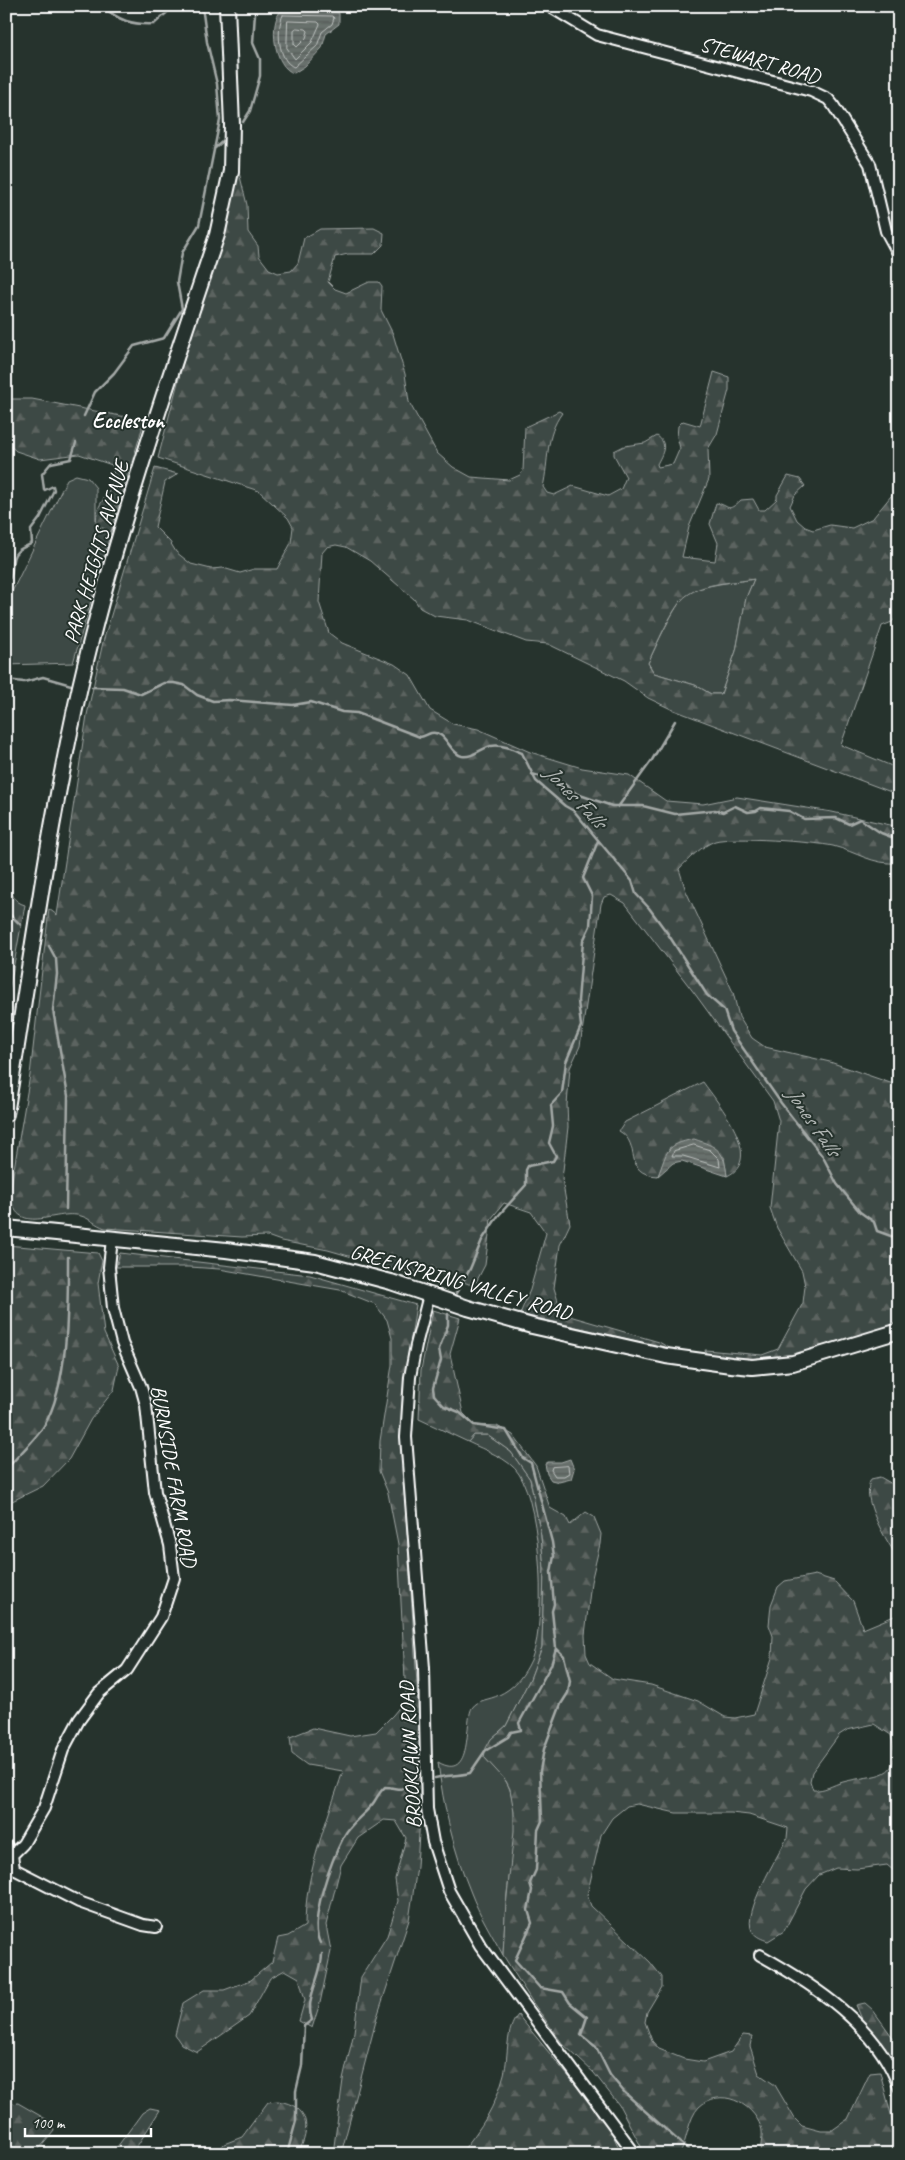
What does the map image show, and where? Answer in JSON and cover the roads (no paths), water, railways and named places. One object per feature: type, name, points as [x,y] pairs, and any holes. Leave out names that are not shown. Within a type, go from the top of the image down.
[{"type":"main road","name":"PARK HEIGHTS AVENUE","points":[[6,1114],[52,833],[86,663],[128,507],[217,235],[228,191],[232,148],[227,6]]},
{"type":"main road","name":"GREENSPRING VALLEY ROAD","points":[[6,1228],[284,1256],[352,1271],[507,1320],[666,1356],[738,1366],[772,1366],[793,1363],[899,1331]]},
{"type":"street","name":"STEWART ROAD","points":[[549,6],[597,35],[804,90],[828,99],[839,113],[870,164],[886,231],[899,255]]},
{"type":"street","name":"BURNSIDE FARM ROAD","points":[[12,1855],[23,1844],[44,1808],[63,1750],[80,1720],[99,1693],[127,1670],[161,1617],[174,1578],[170,1545],[155,1492],[146,1405],[141,1387],[122,1343],[113,1308],[109,1267],[112,1239]]},
{"type":"street","name":"BROOKLAWN ROAD","points":[[429,1295],[410,1377],[406,1437],[424,1659],[427,1809],[433,1842],[449,1891],[480,1945],[635,2154]]},
{"type":"street","points":[[6,1845],[12,1855],[14,1870],[79,1902],[143,1925],[156,1927]]},
{"type":"street","points":[[760,1955],[816,1988],[848,2016],[878,2050],[899,2087]]},
{"type":"water","points":[[282,10],[334,11],[339,13],[339,24],[326,34],[322,48],[305,66],[294,73],[282,63],[275,44],[275,24]]},
{"type":"water","points":[[694,1139],[714,1147],[722,1155],[727,1176],[682,1161],[673,1163],[658,1176],[669,1150],[673,1146]]},
{"type":"water","points":[[570,1459],[574,1469],[571,1479],[559,1482],[551,1480],[547,1474],[545,1464]]},
{"type":"waterway","points":[[103,6],[120,19],[146,24],[154,24],[173,7],[178,6]]},
{"type":"waterway","points":[[184,6],[202,7]]},
{"type":"waterway","points":[[84,416],[95,392],[114,373],[134,346],[164,338],[182,309],[177,282],[182,253],[199,225],[220,120],[217,84],[207,42],[202,6]]},
{"type":"waterway","points":[[243,122],[250,111],[260,76],[260,59],[253,43],[255,13]]},
{"type":"waterway","points":[[214,149],[224,140]]},
{"type":"waterway","points":[[6,580],[10,578],[16,554],[19,550],[32,543],[31,530],[40,518],[54,490],[53,486],[44,489],[42,474],[51,463],[71,459],[76,443]]},
{"type":"waterway","name":"Jones Falls","points":[[6,680],[24,682],[43,677],[71,685]]},
{"type":"waterway","name":"Jones Falls","points":[[92,687],[123,688],[141,694],[164,683],[174,683],[184,685],[197,695],[213,701],[229,700],[293,705],[311,702],[342,712],[357,713],[420,737],[436,733],[444,738],[454,751],[462,756],[470,756],[487,747],[495,746],[507,747],[522,753],[536,781],[565,806],[574,811],[632,881],[636,894],[668,934],[707,995],[724,1010],[731,1031],[781,1103],[823,1157],[837,1184],[860,1212],[874,1222],[877,1231],[899,1239]]},
{"type":"waterway","points":[[618,807],[652,760],[675,721]]},
{"type":"waterway","points":[[532,774],[563,783],[577,794],[612,806],[643,806],[675,814],[715,810],[723,812],[735,806],[748,812],[761,808],[789,811],[804,819],[836,818],[849,824],[860,819],[881,833],[899,840]]},
{"type":"waterway","points":[[456,1293],[470,1269],[482,1240],[498,1216],[526,1185],[526,1170],[528,1166],[553,1161],[556,1156],[549,1143],[553,1126],[551,1105],[562,1093],[566,1062],[581,1026],[578,1001],[583,941],[590,926],[592,896],[583,878],[598,841]]},
{"type":"waterway","points":[[6,911],[21,925]]},
{"type":"waterway","points":[[49,946],[56,959],[57,974],[53,1010],[68,1096],[66,1209]]},
{"type":"waterway","points":[[6,1470],[44,1426],[58,1388],[63,1367],[67,1321],[68,1257]]},
{"type":"waterway","points":[[448,1314],[448,1325],[439,1349],[441,1360],[433,1388],[434,1395],[444,1406],[459,1412],[474,1425],[506,1430],[523,1458],[531,1463],[554,1556],[551,1572],[554,1604],[552,1611],[556,1648],[564,1656],[570,1681],[568,1693],[561,1704],[544,1749],[540,1771],[542,1821],[538,1830],[536,1870],[530,1883],[532,1890],[528,1910],[532,1923],[515,1960],[540,1988],[563,1992],[570,2003],[587,2017],[581,2035],[596,2047],[610,2075],[625,2093],[693,2154]]},
{"type":"waterway","points":[[435,1778],[470,1773],[485,1751],[508,1737],[511,1732],[521,1730],[519,1723],[551,1665],[556,1648]]},
{"type":"waterway","points":[[320,1943],[317,1933],[319,1905],[328,1874],[344,1836],[385,1787],[402,1789],[409,1781],[418,1777]]},
{"type":"waterway","points":[[287,2154],[296,2121],[296,2091],[302,2066],[304,2026],[312,2020],[310,2004],[322,1954]]},
{"type":"district","name":"Eccleston","points":[[128,420]]}]
